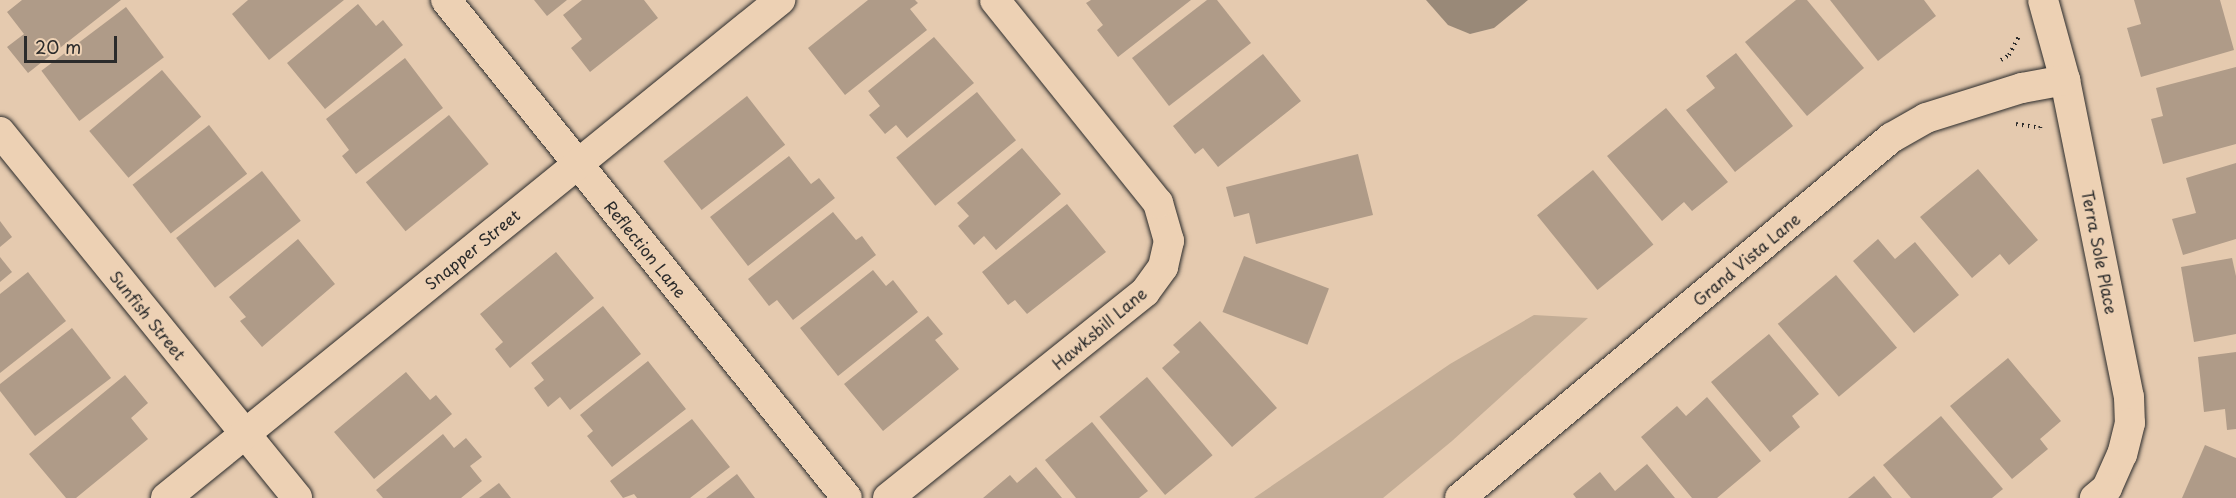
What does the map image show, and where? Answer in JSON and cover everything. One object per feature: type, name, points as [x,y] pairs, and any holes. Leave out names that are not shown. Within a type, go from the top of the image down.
[{"type":"street","name":"Reflection Lane","points":[[446,0],[847,498]]},
{"type":"street","name":"Snapper Street","points":[[166,498],[780,0]]},
{"type":"street","name":"Hawksbill Lane","points":[[888,498],[1146,292],[1163,267],[1169,241],[1158,203],[995,0]]},
{"type":"street","name":"Terra Sole Place","points":[[2043,0],[2065,80],[2129,397],[2130,423],[2122,454],[2107,488],[2095,498]]},
{"type":"street","name":"Grand Vista Lane","points":[[1460,498],[1891,138],[1926,118],[2022,88],[2065,80]]},
{"type":"street","name":"Sunfish Street","points":[[0,132],[297,498]]},
{"type":"shaded area","points":[[1426,0],[1528,0],[1494,28],[1470,34],[1448,25]]},
{"type":"shaded area","points":[[1534,315],[1588,318],[1452,441],[1383,498],[1254,498],[1450,364]]},
{"type":"building","points":[[22,0],[121,0],[28,73],[7,47],[24,34],[7,12]]},
{"type":"building","points":[[248,0],[344,0],[269,60],[232,14]]},
{"type":"building","points":[[534,0],[567,0],[547,16]]},
{"type":"building","points":[[582,0],[644,0],[658,18],[590,72],[571,48],[582,39],[563,15]]},
{"type":"building","points":[[868,0],[915,0],[918,3],[910,9],[927,30],[845,95],[808,48]]},
{"type":"building","points":[[1091,0],[1191,0],[1118,57],[1097,30],[1103,25],[1086,3]]},
{"type":"building","points":[[1207,0],[1217,0],[1251,43],[1169,106],[1132,58]]},
{"type":"building","points":[[1796,0],[1807,0],[1864,68],[1807,116],[1745,42]]},
{"type":"building","points":[[1830,0],[1924,0],[1936,16],[1878,61]]},
{"type":"building","points":[[2134,0],[2220,0],[2234,50],[2141,77],[2127,28],[2141,24]]},
{"type":"building","points":[[358,4],[376,26],[383,20],[403,45],[325,109],[287,63]]},
{"type":"building","points":[[126,7],[164,57],[79,121],[41,71]]},
{"type":"building","points":[[934,37],[974,83],[907,138],[896,125],[885,134],[869,115],[880,106],[868,91]]},
{"type":"building","points":[[1736,53],[1793,126],[1735,172],[1686,110],[1715,88],[1706,76]]},
{"type":"building","points":[[1263,54],[1301,101],[1218,167],[1203,148],[1195,154],[1173,126]]},
{"type":"building","points":[[405,58],[443,108],[356,174],[342,156],[349,150],[326,119]]},
{"type":"building","points":[[2236,67],[2236,144],[2163,164],[2151,119],[2163,116],[2156,88]]},
{"type":"building","points":[[162,70],[201,117],[128,178],[89,131]]},
{"type":"building","points":[[977,92],[1016,140],[935,206],[896,157]]},
{"type":"building","points":[[747,96],[785,145],[702,210],[663,161]]},
{"type":"building","points":[[1666,108],[1728,182],[1692,211],[1684,202],[1662,221],[1607,156]]},
{"type":"building","points":[[449,115],[489,164],[405,231],[366,182]]},
{"type":"building","points":[[209,125],[247,174],[171,234],[133,185]]},
{"type":"building","points":[[1022,148],[1061,194],[996,250],[984,236],[974,245],[958,226],[969,216],[957,203]]},
{"type":"building","points":[[1358,154],[1373,215],[1256,244],[1249,213],[1234,217],[1226,187]]},
{"type":"building","points":[[789,156],[811,184],[819,178],[835,198],[748,266],[710,217]]},
{"type":"building","points":[[2236,163],[2236,239],[2183,255],[2172,219],[2196,213],[2186,178]]},
{"type":"building","points":[[1978,169],[2038,240],[2009,265],[2000,254],[1972,278],[1920,217]]},
{"type":"building","points":[[1593,170],[1653,245],[1597,290],[1537,215]]},
{"type":"building","points":[[262,171],[301,221],[215,288],[176,238]]},
{"type":"building","points":[[1067,204],[1106,252],[1027,314],[1015,300],[1008,305],[982,272]]},
{"type":"building","points":[[833,212],[856,240],[862,236],[876,255],[793,320],[777,300],[769,306],[748,279]]},
{"type":"building","points":[[0,221],[12,237],[0,247]]},
{"type":"building","points":[[298,239],[335,284],[262,347],[240,321],[246,317],[229,297]]},
{"type":"building","points":[[1878,239],[1895,259],[1915,242],[1959,295],[1914,333],[1853,261]]},
{"type":"building","points":[[556,252],[594,298],[510,368],[495,349],[503,342],[480,314]]},
{"type":"building","points":[[1244,256],[1329,289],[1307,345],[1222,312]]},
{"type":"building","points":[[0,257],[12,272],[0,282]]},
{"type":"building","points":[[2232,258],[2236,276],[2236,334],[2194,342],[2181,267]]},
{"type":"building","points":[[873,270],[886,286],[893,280],[918,312],[838,376],[800,328]]},
{"type":"building","points":[[28,272],[66,321],[0,373],[0,294]]},
{"type":"building","points":[[1836,275],[1897,348],[1839,397],[1778,324]]},
{"type":"building","points":[[603,306],[641,354],[570,410],[560,397],[548,407],[534,388],[544,380],[531,363]]},
{"type":"building","points":[[928,316],[943,334],[935,340],[959,369],[883,431],[844,384]]},
{"type":"building","points":[[1200,321],[1277,408],[1232,447],[1162,368],[1180,352],[1173,345]]},
{"type":"building","points":[[72,328],[111,378],[35,436],[0,391],[0,384]]},
{"type":"building","points":[[1769,334],[1819,394],[1792,416],[1800,427],[1770,452],[1711,382]]},
{"type":"building","points":[[2236,352],[2236,429],[2227,430],[2225,409],[2204,412],[2198,357]]},
{"type":"building","points":[[2008,358],[2061,421],[2040,439],[2048,449],[2012,479],[1950,406]]},
{"type":"building","points":[[648,361],[686,409],[612,467],[587,436],[593,431],[580,415]]},
{"type":"building","points":[[406,372],[430,400],[436,395],[452,414],[374,479],[334,432]]},
{"type":"building","points":[[125,375],[148,403],[131,418],[148,439],[76,498],[66,498],[29,454]]},
{"type":"building","points":[[1147,377],[1213,455],[1165,495],[1100,417]]},
{"type":"building","points":[[1707,397],[1761,461],[1717,498],[1692,498],[1641,437],[1677,406],[1686,416]]},
{"type":"building","points":[[1941,416],[2003,489],[1992,498],[1911,498],[1883,465]]},
{"type":"building","points":[[692,419],[730,467],[690,498],[637,498],[634,494],[623,498],[610,481]]},
{"type":"building","points":[[1092,422],[1148,491],[1139,498],[1076,498],[1045,460]]},
{"type":"building","points":[[443,434],[454,448],[466,438],[482,457],[470,466],[482,481],[461,498],[383,498],[376,490]]},
{"type":"building","points":[[2205,445],[2236,458],[2236,498],[2182,498]]},
{"type":"building","points":[[1647,464],[1675,498],[1576,498],[1573,494],[1600,472],[1615,491]]},
{"type":"building","points":[[1036,467],[1062,498],[983,498],[1010,475],[1017,483]]},
{"type":"building","points":[[737,474],[755,498],[706,498]]},
{"type":"building","points":[[1874,476],[1892,498],[1848,498]]},
{"type":"building","points":[[499,483],[511,498],[479,498]]}]
